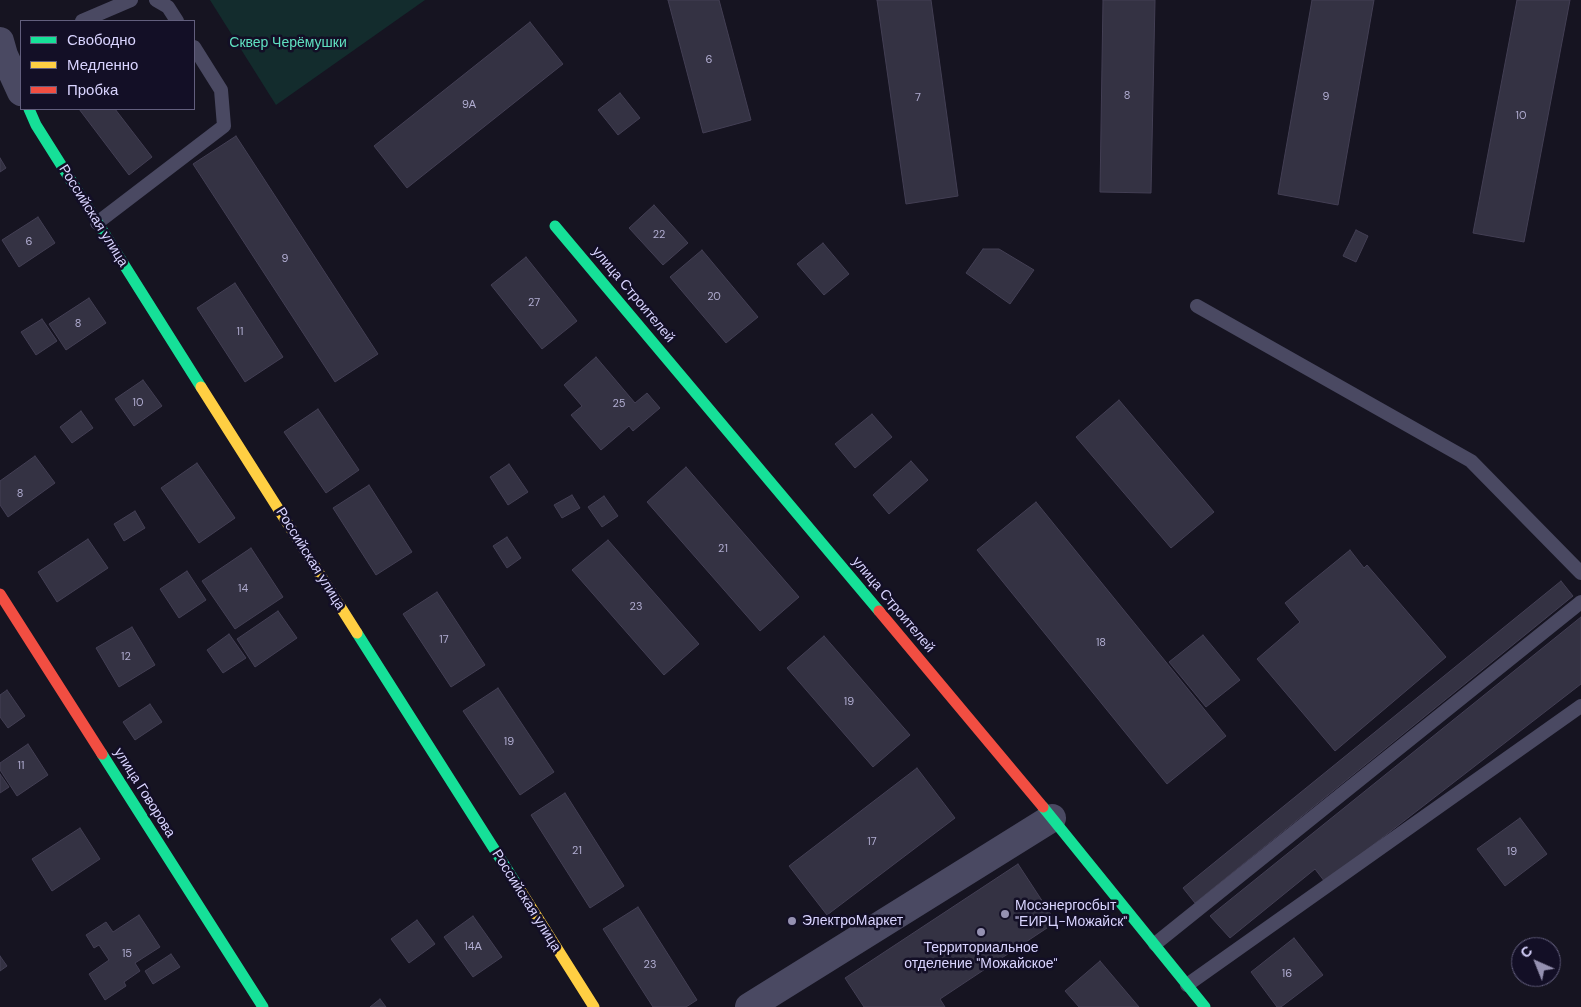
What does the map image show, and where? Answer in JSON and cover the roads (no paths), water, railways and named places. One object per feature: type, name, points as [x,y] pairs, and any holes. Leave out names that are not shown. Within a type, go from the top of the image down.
[{"type":"street","points":[[4,51],[20,90]]},
{"type":"street","name":"Российская улица","points":[[29,110],[36,125],[97,222],[594,1007]]},
{"type":"street","name":"улица Строителей","points":[[555,226],[1052,818],[1205,1007]]},
{"type":"street","name":"улица Говорова","points":[[0,594],[263,1007]]},
{"type":"street","points":[[749,1007],[1052,818]]},
{"type":"lane","points":[[84,20],[131,0]]},
{"type":"lane","points":[[156,0],[168,7],[176,20]]},
{"type":"lane","points":[[97,222],[224,126],[221,90],[195,50]]},
{"type":"lane","points":[[1197,306],[1470,462],[1581,573]]},
{"type":"lane","points":[[1155,944],[1581,602]]},
{"type":"lane","points":[[1187,985],[1581,706]]},
{"type":"place","name":"Мосэнергосбыт \"ЕИРЦ-Можайск\"","points":[[1005,914]]},
{"type":"place","name":"ЭлектроМаркет","points":[[792,921]]},
{"type":"place","name":"Территориальное отделение \"Можайское\"","points":[[981,932]]},
{"type":"park label","name":"Сквер Черёмушки","points":[[288,43]]}]
